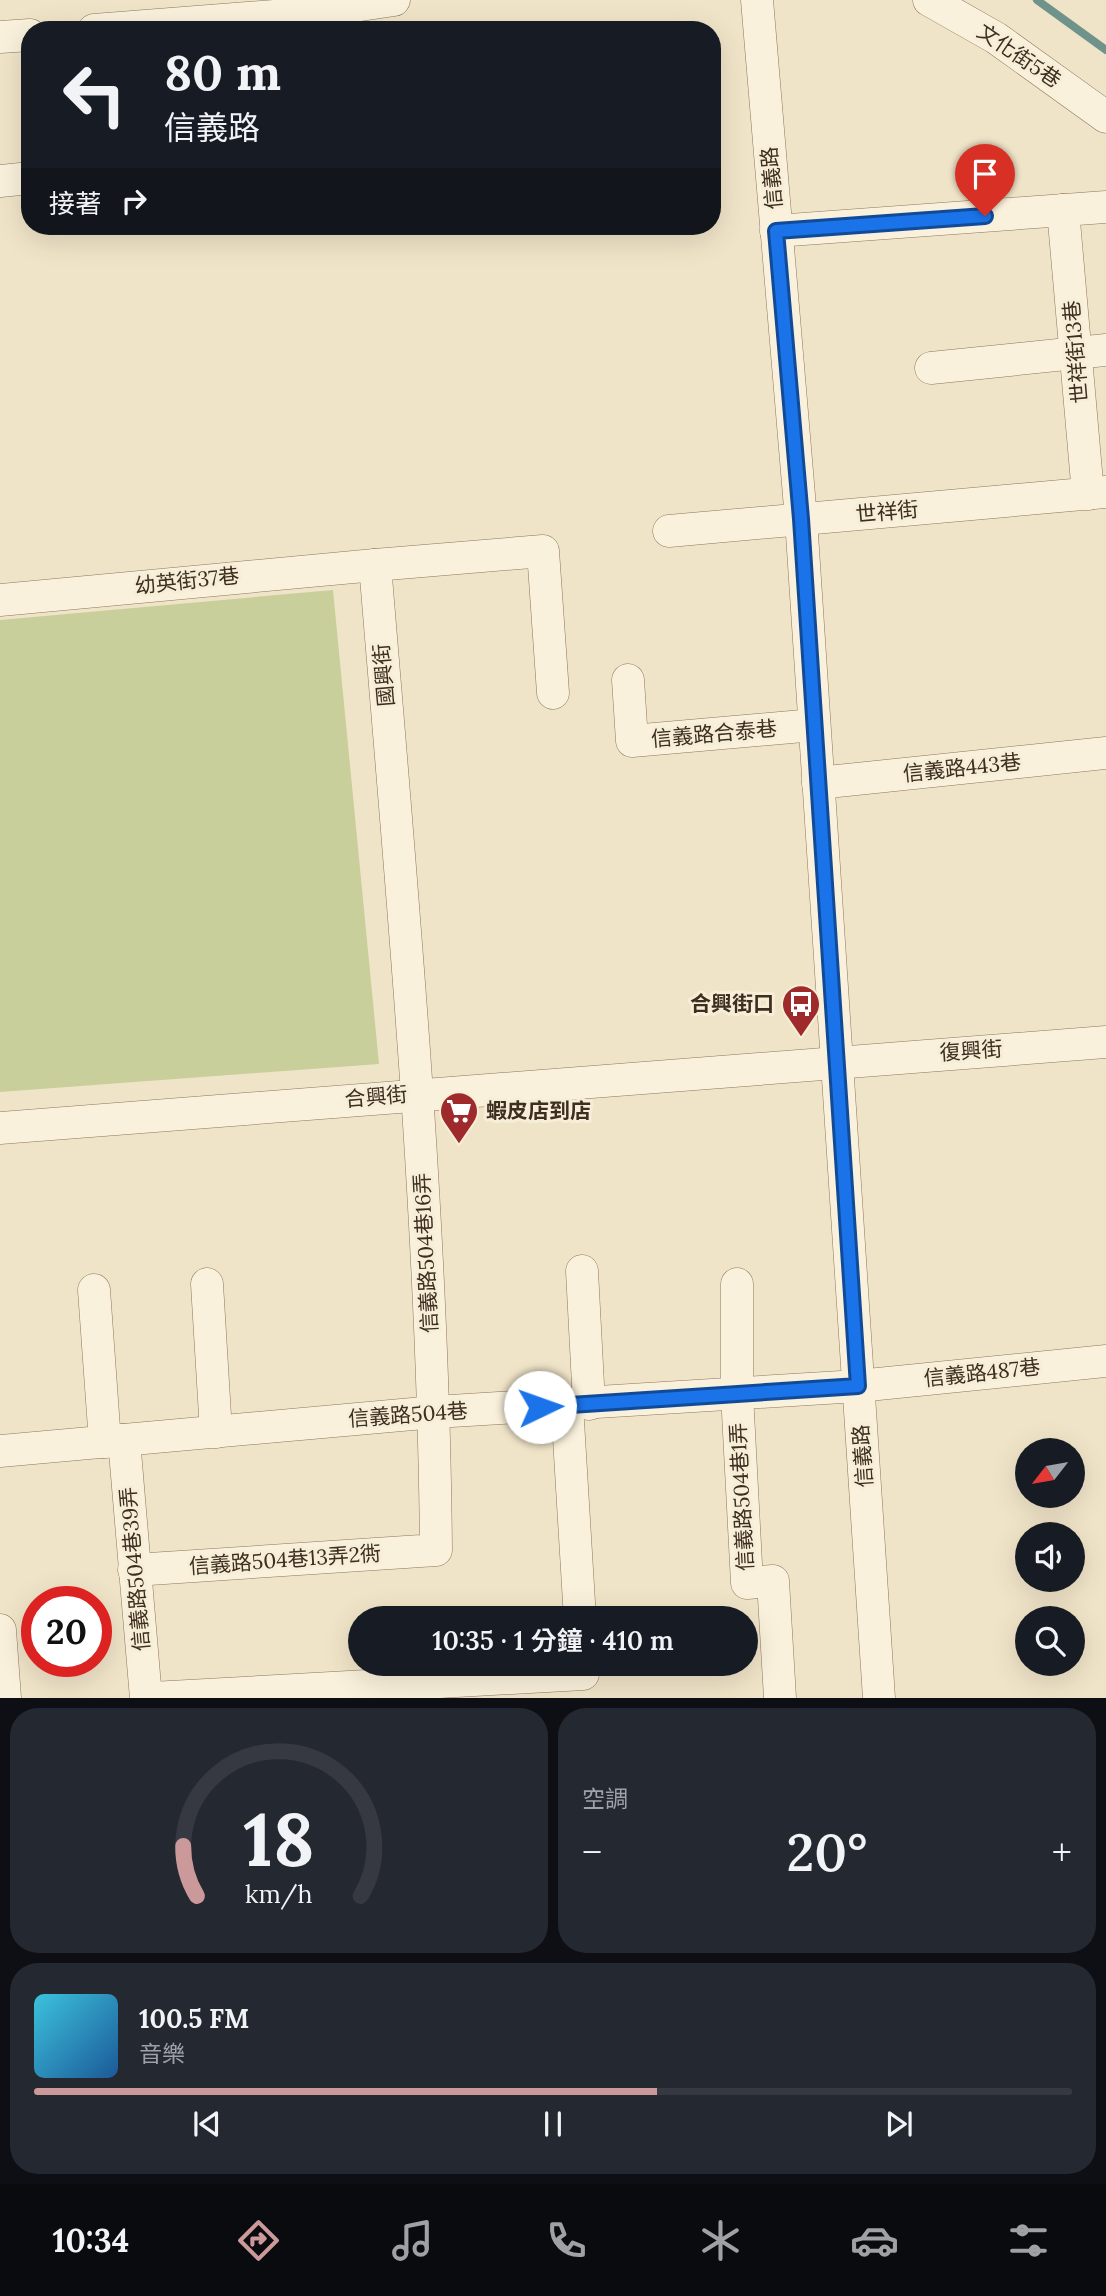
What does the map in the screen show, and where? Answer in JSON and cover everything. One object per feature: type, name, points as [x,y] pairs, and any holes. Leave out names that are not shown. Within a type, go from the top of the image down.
[{"type":"street","points":[[305,21],[394,0]]},
{"type":"street","name":"信義路","points":[[757,0],[801,519],[879,1698]]},
{"type":"street","name":"文化街5巷","points":[[929,0],[996,38],[1106,117]]},
{"type":"street","points":[[0,37],[21,36]]},
{"type":"street","points":[[0,181],[21,179]]},
{"type":"street","points":[[776,231],[1106,207]]},
{"type":"street","name":"世祥街13巷","points":[[1063,210],[1091,352],[1097,493]]},
{"type":"street","points":[[931,368],[1091,352]]},
{"type":"street","name":"世祥街","points":[[669,531],[1097,493]]},
{"type":"street","points":[[375,565],[543,551],[553,693]]},
{"type":"street","name":"幼英街37巷","points":[[0,600],[375,565]]},
{"type":"street","name":"國興街","points":[[375,565],[418,1094]]},
{"type":"street","name":"信義路合泰巷","points":[[628,680],[632,741],[814,725]]},
{"type":"street","name":"信義路443巷","points":[[818,783],[1106,753]]},
{"type":"street","name":"復興街","points":[[837,1060],[1106,1042]]},
{"type":"street","name":"合興街","points":[[0,1128],[837,1060]]},
{"type":"street","name":"信義路504巷16弄","points":[[418,1094],[435,1412],[436,1550]]},
{"type":"street","points":[[580,1606],[578,1405],[582,1271]]},
{"type":"street","points":[[206,1284],[216,1432]]},
{"type":"street","points":[[737,1284],[737,1394]]},
{"type":"street","name":"信義路504巷39弄","points":[[94,1290],[134,1570],[146,1698]]},
{"type":"street","name":"信義路487巷","points":[[858,1386],[1106,1361]]},
{"type":"street","name":"信義路504巷","points":[[0,1451],[435,1412],[858,1386]]},
{"type":"street","name":"信義路504巷1弄","points":[[737,1394],[747,1583],[773,1581],[780,1698]]},
{"type":"street","name":"信義路504巷13弄2衖","points":[[134,1570],[436,1550]]},
{"type":"street","points":[[0,1630],[5,1698]]},
{"type":"street","points":[[152,1698],[549,1676]]},
{"type":"green space","points":[[333,590],[379,1064],[0,1092],[0,620]]},
{"type":"waterway","points":[[1037,0],[1106,50]]},
{"type":"place","name":"合興街口","points":[[801,1038]]},
{"type":"place","name":"蝦皮店到店","points":[[459,1145]]},
{"type":"route","points":[[540,1407],[858,1386],[801,519],[776,231],[985,216]]}]
